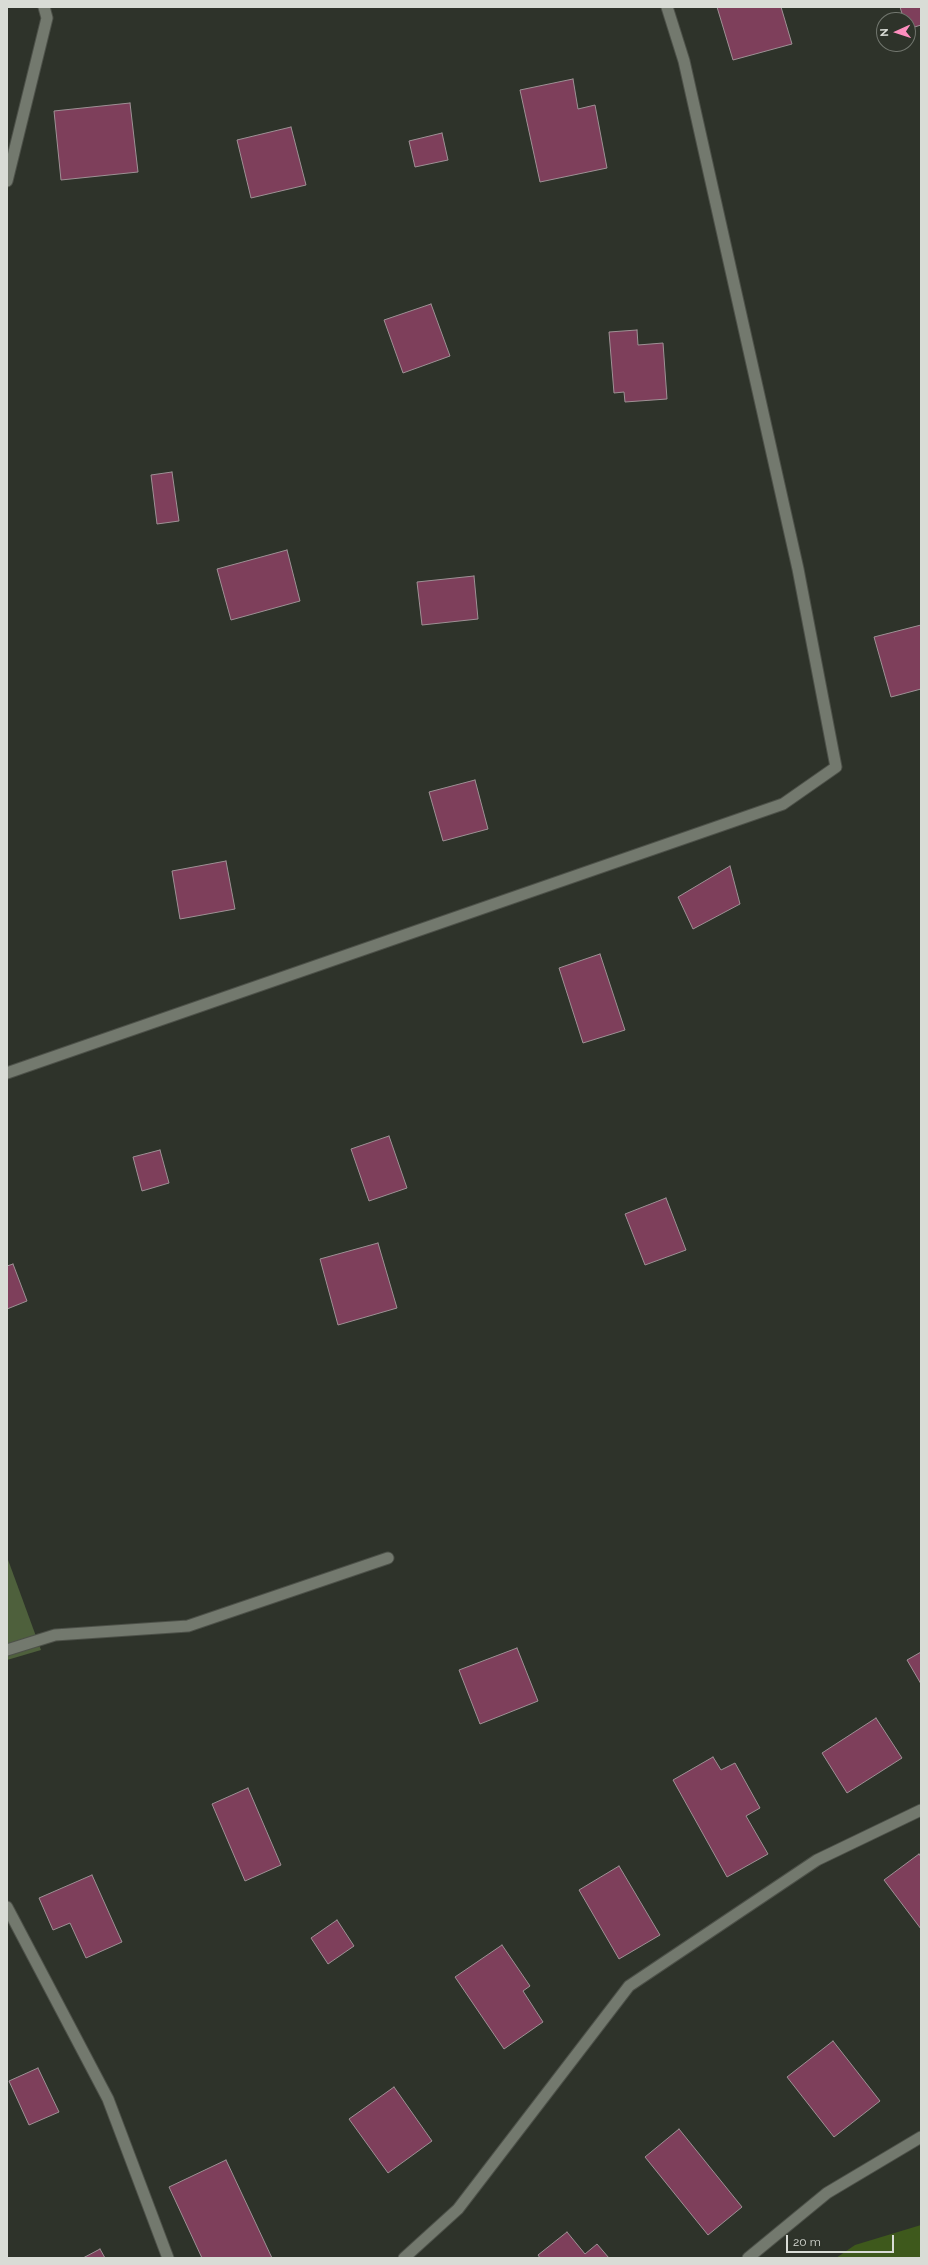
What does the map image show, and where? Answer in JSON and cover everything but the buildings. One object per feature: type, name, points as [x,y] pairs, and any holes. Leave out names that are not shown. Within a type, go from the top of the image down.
[{"type":"street","points":[[7,181],[47,18],[44,7]]},
{"type":"street","points":[[7,1072],[784,804],[836,768],[798,569],[684,61],[667,7]]},
{"type":"street","points":[[7,1650],[55,1635],[188,1626],[388,1558]]},
{"type":"street","points":[[404,2258],[458,2209],[629,1986],[817,1860],[921,1810]]},
{"type":"street","points":[[7,1907],[108,2099],[168,2258]]},
{"type":"street","points":[[748,2258],[827,2193],[921,2137]]},
{"type":"shaded area","points":[[7,1557],[41,1650],[7,1660]]},
{"type":"shaded area","points":[[921,2225],[921,2258],[836,2258],[855,2245]]}]
